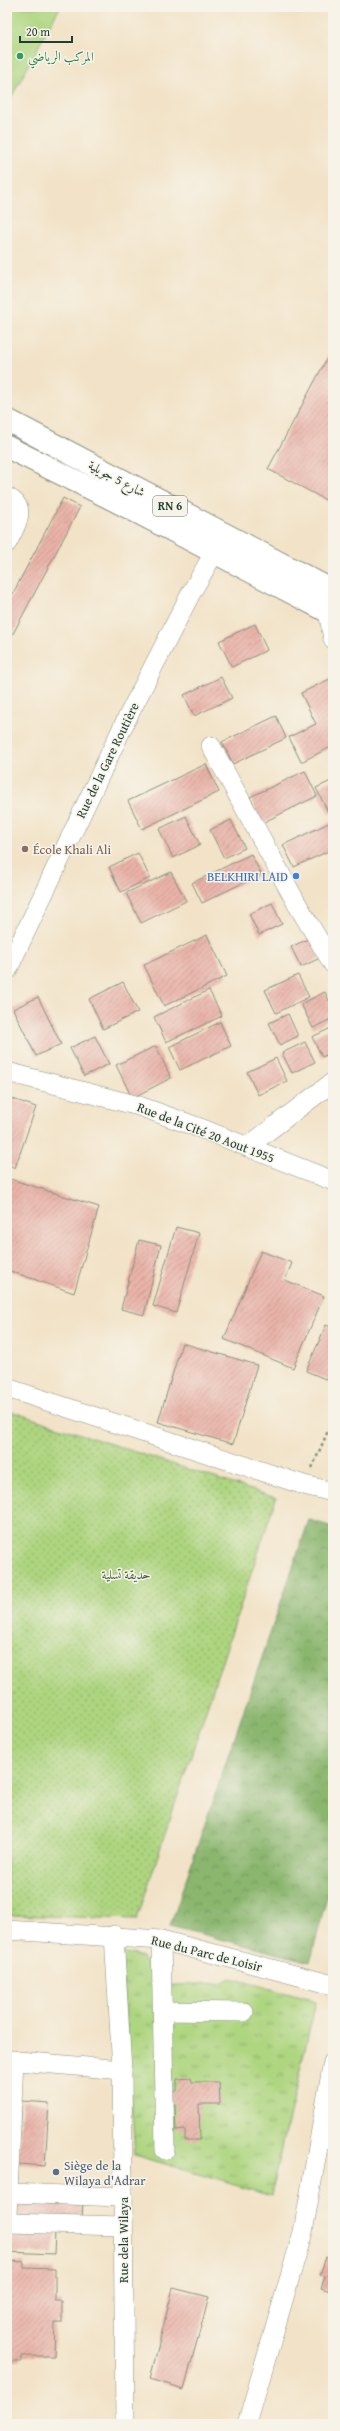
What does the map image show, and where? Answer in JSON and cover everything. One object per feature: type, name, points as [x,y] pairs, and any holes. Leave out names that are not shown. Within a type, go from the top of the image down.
[{"type":"main road","name":"شارع 5 جويلية","points":[[7,420],[331,606]]},
{"type":"main road","name":"شارع 5 جويلية","points":[[7,447],[214,553],[331,606]]},
{"type":"street","points":[[7,497],[15,502],[20,511],[18,521],[7,542]]},
{"type":"street","name":"Rue de la Gare Routière","points":[[7,972],[14,938],[191,593],[214,553]]},
{"type":"street","points":[[331,606],[333,639]]},
{"type":"street","points":[[211,746],[297,904],[333,964]]},
{"type":"street","name":"Rue de la Cité 20 Aout 1955","points":[[7,1072],[139,1106],[203,1129],[333,1181]]},
{"type":"street","points":[[247,1147],[333,1082]]},
{"type":"street","points":[[7,1388],[304,1485],[333,1492]]},
{"type":"street","name":"Rue du Parc de Loisir","points":[[7,1930],[114,1935],[161,1940],[333,1985]]},
{"type":"street","name":"Rue dela Wilaya","points":[[114,1935],[122,2070],[124,2424]]},
{"type":"street","points":[[161,1940],[165,2150]]},
{"type":"street","points":[[163,2011],[244,2012]]},
{"type":"street","points":[[7,2215],[9,2193],[10,2060],[122,2070]]},
{"type":"street","points":[[247,2424],[303,2232],[333,2062]]},
{"type":"street","points":[[9,2193],[123,2197]]},
{"type":"street","points":[[7,2223],[123,2226]]},
{"type":"path","points":[[304,1485],[333,1419]]},
{"type":"green space","name":"المركب الرياضي","points":[[7,7],[60,7],[7,105]]},
{"type":"green space","name":"حديقة تسلية","points":[[7,1410],[276,1498],[137,1919],[7,1915]]},
{"type":"green space","points":[[309,1520],[333,1527],[333,1873],[310,1962],[170,1926]]},
{"type":"green space","points":[[121,1952],[142,1957],[157,1986],[220,1983],[231,1978],[316,2001],[271,2196],[135,2155]]},
{"type":"building","points":[[333,347],[333,504],[268,469]]},
{"type":"building","points":[[63,498],[80,507],[7,645],[7,598],[10,599]]},
{"type":"building","points":[[255,624],[267,650],[232,667],[219,641]]},
{"type":"building","points":[[221,677],[232,698],[194,716],[184,695]]},
{"type":"building","points":[[332,678],[333,746],[301,762],[289,737],[316,724],[301,693]]},
{"type":"building","points":[[276,716],[286,738],[233,764],[222,742]]},
{"type":"building","points":[[206,764],[219,792],[142,829],[128,801]]},
{"type":"building","points":[[305,771],[317,796],[262,823],[250,797]]},
{"type":"building","points":[[333,780],[333,812],[329,814],[316,788]]},
{"type":"building","points":[[186,816],[200,845],[173,858],[159,829]]},
{"type":"building","points":[[231,820],[245,848],[224,858],[210,830]]},
{"type":"building","points":[[333,821],[333,849],[294,867],[283,845]]},
{"type":"building","points":[[138,853],[150,878],[121,892],[109,867]]},
{"type":"building","points":[[251,854],[261,874],[202,903],[192,883]]},
{"type":"building","points":[[171,872],[186,901],[141,923],[126,893]]},
{"type":"building","points":[[272,903],[282,924],[259,935],[249,914]]},
{"type":"building","points":[[207,935],[227,976],[164,1006],[144,965]]},
{"type":"building","points":[[310,938],[320,958],[301,967],[291,947]]},
{"type":"building","points":[[298,975],[309,997],[276,1013],[265,990]]},
{"type":"building","points":[[123,982],[138,1012],[103,1029],[89,999]]},
{"type":"building","points":[[209,990],[222,1016],[166,1042],[154,1017]]},
{"type":"building","points":[[325,992],[333,1009],[333,1018],[313,1028],[301,1004]]},
{"type":"building","points":[[38,997],[61,1044],[36,1056],[13,1009]]},
{"type":"building","points":[[288,1014],[298,1036],[280,1045],[269,1023]]},
{"type":"building","points":[[220,1022],[231,1046],[180,1070],[169,1047]]},
{"type":"building","points":[[333,1027],[333,1052],[322,1057],[312,1037]]},
{"type":"building","points":[[95,1036],[109,1064],[84,1076],[70,1048]]},
{"type":"building","points":[[305,1042],[315,1062],[292,1073],[282,1053]]},
{"type":"building","points":[[156,1046],[171,1078],[132,1098],[116,1065]]},
{"type":"building","points":[[276,1058],[287,1081],[258,1095],[247,1072]]},
{"type":"building","points":[[7,1097],[36,1107],[15,1168],[7,1164]]},
{"type":"building","points":[[7,1178],[99,1207],[74,1293],[7,1270]]},
{"type":"building","points":[[176,1227],[199,1233],[176,1313],[153,1306]]},
{"type":"building","points":[[139,1240],[161,1245],[144,1315],[121,1309]]},
{"type":"building","points":[[261,1251],[292,1263],[285,1280],[324,1296],[293,1368],[224,1339]]},
{"type":"building","points":[[326,1325],[333,1328],[333,1382],[306,1371]]},
{"type":"building","points":[[182,1343],[257,1365],[233,1444],[158,1422]]},
{"type":"building","points":[[191,2078],[192,2082],[219,2082],[220,2104],[199,2104],[200,2140],[185,2140],[185,2130],[176,2131],[175,2104],[170,2105],[169,2091],[177,2091],[177,2079]]},
{"type":"building","points":[[22,2101],[49,2103],[45,2166],[18,2164]]},
{"type":"building","points":[[17,2197],[83,2200],[82,2221],[16,2217]]},
{"type":"building","points":[[7,2229],[55,2232],[54,2254],[7,2252]]},
{"type":"building","points":[[326,2257],[333,2260],[333,2292],[321,2288],[325,2276],[320,2275]]},
{"type":"building","points":[[7,2261],[24,2262],[24,2268],[55,2269],[55,2301],[62,2301],[62,2323],[55,2323],[54,2356],[21,2356],[21,2361],[7,2361]]},
{"type":"building","points":[[173,2288],[209,2297],[184,2389],[150,2379]]},
{"type":"place","name":"المركب الرياضي","points":[[20,56]]},
{"type":"place","name":"École Khali Ali","points":[[25,849]]},
{"type":"place","name":"BELKHIRI LAID","points":[[296,876]]},
{"type":"place","name":"Siège de la Wilaya d'Adrar","points":[[56,2172]]}]
